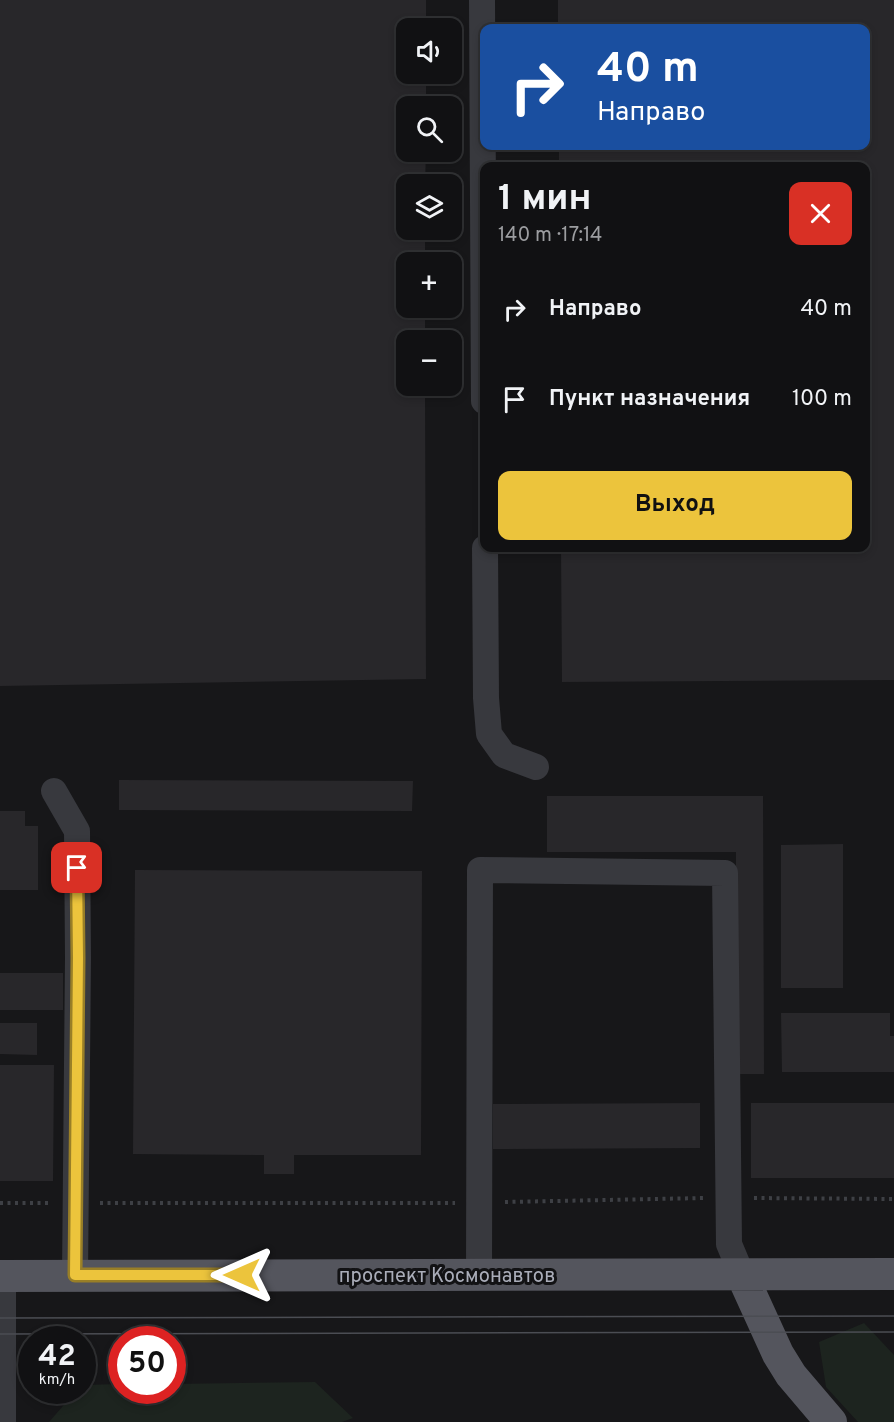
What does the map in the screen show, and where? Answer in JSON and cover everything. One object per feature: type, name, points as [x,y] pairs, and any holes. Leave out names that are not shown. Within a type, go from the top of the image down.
[{"type":"main road","name":"проспект Космонавтов","points":[[2,1276],[894,1274]]},
{"type":"main road","points":[[742,1275],[777,1353],[791,1375],[831,1422]]},
{"type":"street","points":[[482,0],[482,24]]},
{"type":"street","points":[[485,552],[486,698],[489,734],[504,755],[536,767]]},
{"type":"street","points":[[54,791],[77,831],[75,1275]]},
{"type":"street","points":[[479,1275],[480,870],[725,873],[729,1244],[742,1275]]},
{"type":"street","points":[[2,1276],[3,1422]]},
{"type":"path","points":[[0,1203],[479,1203],[728,1198],[894,1199]]},
{"type":"shaded area","points":[[864,1323],[894,1355],[894,1422],[858,1422],[826,1387],[819,1342]]},
{"type":"shaded area","points":[[315,1382],[353,1418],[342,1422],[49,1422],[65,1404],[96,1404],[96,1385],[108,1384],[108,1404],[186,1404],[186,1384]]},
{"type":"building","points":[[0,0],[426,0],[426,18],[396,18],[396,84],[426,84],[426,96],[396,96],[396,162],[426,162],[425,174],[396,174],[396,240],[425,240],[425,252],[396,252],[396,318],[425,318],[425,330],[396,330],[396,396],[425,396],[426,679],[0,686]]},
{"type":"building","points":[[558,0],[894,0],[894,680],[562,682],[561,552],[870,552],[870,162],[559,162],[559,150],[870,150],[870,24],[558,24]]},
{"type":"building","points":[[119,780],[413,781],[412,811],[119,810]]},
{"type":"building","points":[[547,796],[763,796],[764,1074],[736,1074],[736,852],[547,852]]},
{"type":"building","points":[[0,811],[25,811],[25,826],[38,826],[38,890],[0,890]]},
{"type":"building","points":[[843,844],[843,988],[781,988],[781,845]]},
{"type":"building","points":[[135,870],[422,871],[421,1155],[294,1155],[294,1174],[264,1174],[264,1155],[133,1154]]},
{"type":"building","points":[[0,973],[63,973],[63,1010],[0,1010]]},
{"type":"building","points":[[781,1013],[890,1013],[890,1036],[894,1036],[894,1072],[782,1072]]},
{"type":"building","points":[[0,1023],[37,1023],[37,1055],[0,1054]]},
{"type":"building","points":[[0,1065],[54,1065],[53,1181],[0,1181]]},
{"type":"building","points":[[700,1103],[700,1148],[493,1149],[493,1104]]},
{"type":"building","points":[[751,1103],[894,1103],[894,1178],[751,1178]]},
{"type":"tram line","points":[[0,1318],[894,1316]]},
{"type":"tram line","points":[[0,1334],[894,1332]]},
{"type":"route","points":[[77,868],[75,1275],[242,1275]]}]
